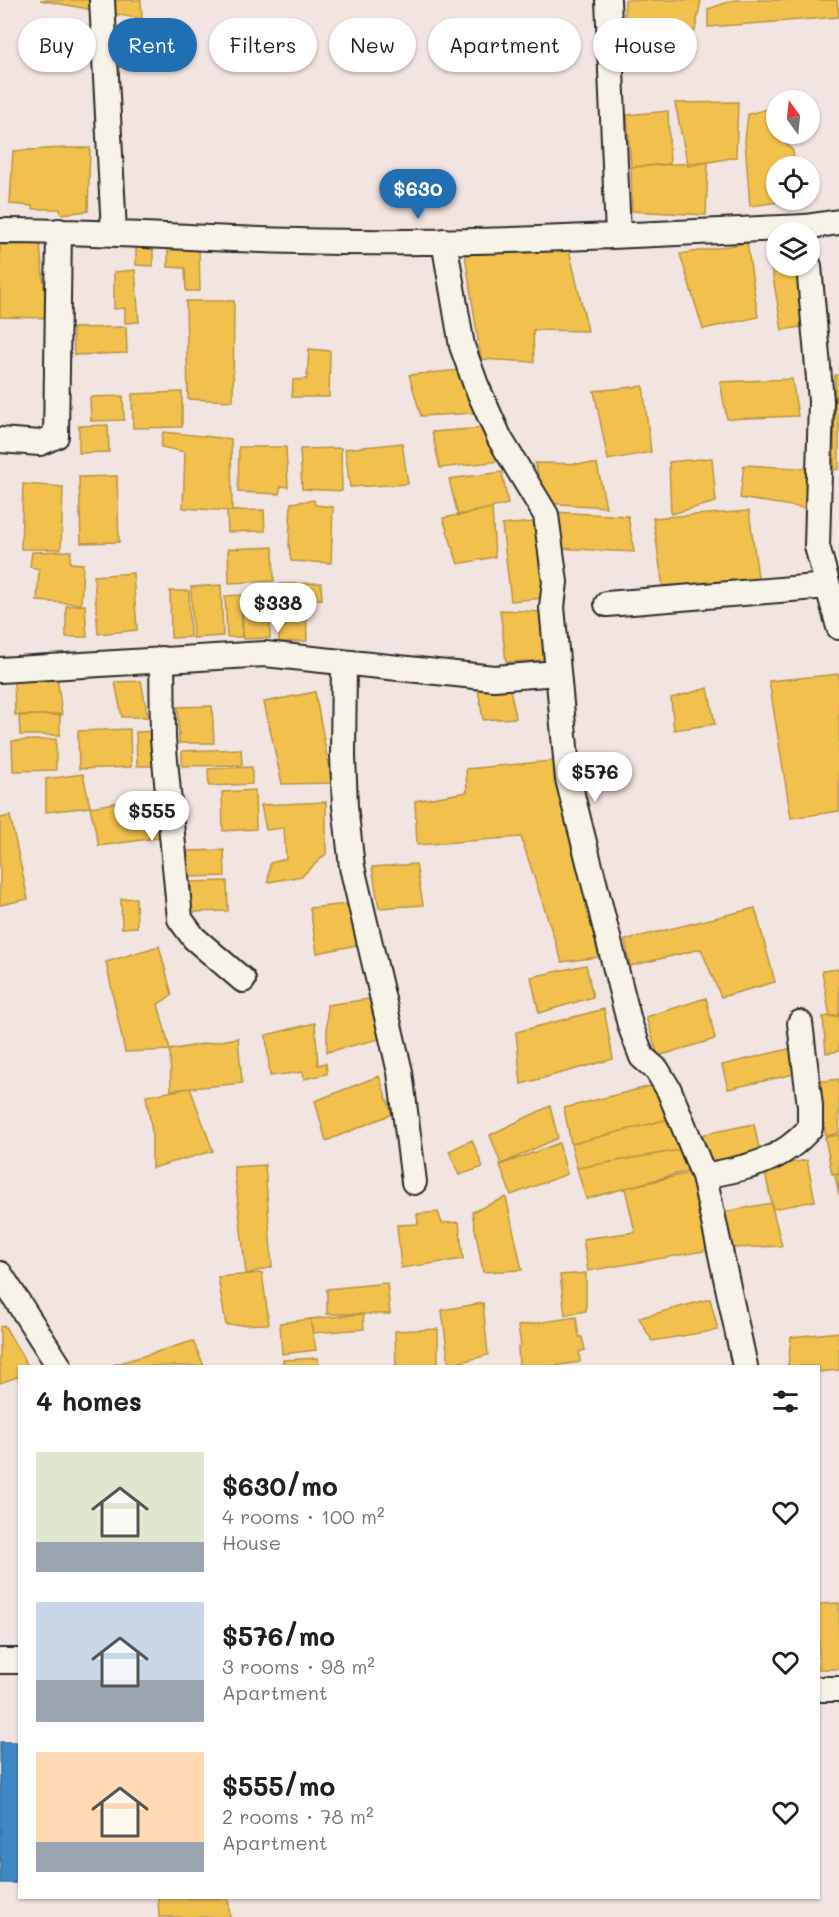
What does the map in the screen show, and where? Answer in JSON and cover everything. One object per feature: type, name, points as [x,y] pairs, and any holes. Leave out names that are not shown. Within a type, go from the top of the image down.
[{"type":"street","points":[[102,0],[114,232]]},
{"type":"street","points":[[608,0],[618,235]]},
{"type":"street","points":[[820,226],[839,222]]},
{"type":"street","points":[[0,231],[114,232],[299,241],[444,241],[766,231]]},
{"type":"street","points":[[0,440],[40,443],[56,435],[59,231]]},
{"type":"street","points":[[444,241],[462,346],[476,385],[500,439],[546,515],[555,582],[551,598],[568,779],[623,1004],[642,1057],[657,1070],[669,1090],[704,1176],[746,1365]]},
{"type":"street","points":[[810,276],[821,411],[817,546],[839,627]]},
{"type":"street","points":[[607,604],[828,586]]},
{"type":"street","points":[[0,670],[87,666],[162,658],[265,654],[494,678],[558,673]]},
{"type":"street","points":[[162,658],[163,739],[180,919],[194,939],[243,980]]},
{"type":"street","points":[[344,663],[343,756],[345,806],[352,867],[400,1072],[414,1182]]},
{"type":"street","points":[[704,1176],[751,1167],[787,1151],[810,1128],[810,1106],[800,1023]]},
{"type":"street","points":[[0,1274],[58,1365]]},
{"type":"street","points":[[0,1661],[18,1661]]},
{"type":"street","points":[[820,1689],[839,1689]]},
{"type":"building: Homes","points":[[40,0],[141,0],[142,18]]},
{"type":"building: Homes","points":[[625,0],[701,0],[697,21],[697,18],[624,18]]},
{"type":"building: Homes","points":[[734,0],[837,0],[839,17],[708,27],[708,9]]},
{"type":"building: Homes","points":[[738,102],[736,157],[688,166],[675,103]]},
{"type":"building: Homes","points":[[766,110],[766,144],[787,144],[793,151],[794,156],[766,156],[766,204],[750,206],[745,141],[748,114]]},
{"type":"building: Homes","points":[[668,111],[670,164],[631,167],[627,115]]},
{"type":"building: Homes","points":[[90,148],[88,211],[61,214],[60,209],[33,209],[32,206],[10,204],[13,151]]},
{"type":"building: Homes","points":[[708,162],[706,215],[632,211],[631,167]]},
{"type":"building: Homes","points":[[747,243],[758,317],[703,329],[680,254]]},
{"type":"building: Homes","points":[[40,244],[47,318],[0,317],[0,245]]},
{"type":"building: Homes","points":[[136,244],[153,246],[153,266],[136,265]]},
{"type":"building: Homes","points":[[168,248],[199,248],[200,291],[186,291],[185,268],[168,267]]},
{"type":"building: Homes","points":[[569,250],[588,331],[533,330],[534,362],[481,359],[465,254]]},
{"type":"building: Homes","points":[[135,270],[139,322],[125,323],[125,308],[114,309],[114,272]]},
{"type":"building: Homes","points":[[773,276],[800,276],[808,326],[782,330]]},
{"type":"building: Homes","points":[[186,301],[234,301],[233,401],[188,399]]},
{"type":"building: Homes","points":[[126,327],[127,353],[74,355],[73,328]]},
{"type":"building: Homes","points":[[309,349],[330,351],[329,397],[292,397],[293,380],[307,379]]},
{"type":"building: Homes","points":[[461,370],[475,413],[421,416],[409,375]]},
{"type":"building: Homes","points":[[835,375],[839,375],[839,469],[834,470]]},
{"type":"building: Homes","points":[[792,379],[798,416],[727,419],[720,382]]},
{"type":"building: Homes","points":[[643,386],[651,452],[608,460],[594,391]]},
{"type":"building: Homes","points":[[182,392],[182,427],[133,428],[132,394]]},
{"type":"building: Homes","points":[[123,396],[124,420],[91,421],[90,397]]},
{"type":"building: Homes","points":[[108,425],[109,452],[79,453],[79,426]]},
{"type":"building: Homes","points":[[483,428],[501,461],[440,468],[432,432]]},
{"type":"building: Homes","points":[[163,432],[231,439],[232,511],[183,508],[185,452],[161,447]]},
{"type":"building: Homes","points":[[402,443],[408,484],[350,487],[345,449]]},
{"type":"building: Homes","points":[[239,447],[286,447],[288,487],[281,486],[279,494],[238,492]]},
{"type":"building: Homes","points":[[341,448],[342,491],[302,489],[300,449]]},
{"type":"building: Homes","points":[[712,458],[716,502],[671,514],[669,462]]},
{"type":"building: Homes","points":[[535,463],[597,464],[606,507],[545,503]]},
{"type":"building: Homes","points":[[744,465],[812,469],[810,509],[740,498]]},
{"type":"building: Homes","points":[[502,472],[508,504],[458,516],[449,479]]},
{"type":"building: Homes","points":[[117,476],[119,542],[81,543],[79,477]]},
{"type":"building: Homes","points":[[23,484],[63,487],[61,549],[21,549]]},
{"type":"building: Homes","points":[[314,500],[315,505],[333,507],[331,563],[291,561],[289,545],[291,503]]},
{"type":"building: Homes","points":[[492,508],[495,557],[458,564],[443,518]]},
{"type":"building: Homes","points":[[264,510],[265,531],[228,532],[227,511]]},
{"type":"building: Homes","points":[[749,511],[759,584],[663,588],[653,518]]},
{"type":"building: Homes","points":[[552,512],[628,516],[634,552],[555,548]]},
{"type":"building: Homes","points":[[545,521],[544,598],[511,601],[502,525]]},
{"type":"building: Homes","points":[[273,547],[274,581],[229,583],[228,549]]},
{"type":"building: Homes","points":[[71,551],[70,563],[83,564],[81,604],[37,601],[39,569],[30,567],[32,552]]},
{"type":"building: Homes","points":[[133,573],[137,630],[98,634],[94,576]]},
{"type":"building: Homes","points":[[321,583],[322,599],[281,601],[280,584]]},
{"type":"building: Homes","points":[[221,585],[223,636],[193,638],[191,587]]},
{"type":"building: Homes","points":[[170,591],[189,591],[190,637],[171,638]]},
{"type":"building: Homes","points":[[269,594],[270,638],[243,639],[242,595]]},
{"type":"building: Homes","points":[[241,595],[242,637],[227,637],[225,596]]},
{"type":"building: Homes","points":[[85,605],[87,637],[66,637],[66,606]]},
{"type":"building: Homes","points":[[278,606],[306,606],[307,641],[279,642]]},
{"type":"building: Homes","points":[[500,610],[545,612],[548,660],[506,662]]},
{"type":"building: Homes","points":[[839,674],[839,811],[791,818],[769,681]]},
{"type":"building: Homes","points":[[57,676],[62,715],[15,715],[14,678]]},
{"type":"building: Homes","points":[[141,681],[148,717],[122,717],[115,682]]},
{"type":"building: Homes","points":[[478,688],[510,689],[516,718],[483,720]]},
{"type":"building: Homes","points":[[708,688],[715,724],[674,730],[671,698]]},
{"type":"building: Homes","points":[[315,692],[332,783],[282,784],[264,702]]},
{"type":"building: Homes","points":[[212,706],[214,743],[179,743],[178,707]]},
{"type":"building: Homes","points":[[60,714],[60,735],[20,735],[19,716]]},
{"type":"building: Homes","points":[[130,729],[131,767],[79,769],[78,731]]},
{"type":"building: Homes","points":[[159,731],[161,766],[137,766],[136,732]]},
{"type":"building: Homes","points":[[56,739],[56,770],[13,771],[12,741]]},
{"type":"building: Homes","points":[[241,749],[242,765],[182,766],[182,751]]},
{"type":"building: Homes","points":[[561,760],[606,956],[562,962],[521,837],[417,845],[415,801],[467,792],[466,769]]},
{"type":"building: Homes","points":[[252,767],[252,784],[209,786],[208,769]]},
{"type":"building: Homes","points":[[83,774],[90,807],[46,812],[46,779]]},
{"type":"building: Homes","points":[[255,790],[256,829],[223,831],[222,792]]},
{"type":"building: Homes","points":[[155,796],[163,837],[99,846],[90,807]]},
{"type":"building: Homes","points":[[326,802],[326,854],[302,876],[268,882],[270,863],[286,859],[284,828],[266,830],[261,805]]},
{"type":"building: Homes","points":[[10,816],[28,899],[0,905],[0,818]]},
{"type":"building: Homes","points":[[224,850],[225,876],[188,877],[187,851]]},
{"type":"building: Homes","points":[[416,864],[423,905],[379,908],[372,867]]},
{"type":"building: Homes","points":[[227,881],[228,911],[192,912],[191,882]]},
{"type":"building: Homes","points":[[136,898],[137,927],[122,928],[121,899]]},
{"type":"building: Homes","points":[[347,904],[358,945],[317,953],[310,908]]},
{"type":"building: Homes","points":[[755,908],[775,982],[721,997],[701,949],[630,966],[625,940]]},
{"type":"building: Homes","points":[[159,946],[172,995],[158,1004],[170,1050],[125,1052],[106,962]]},
{"type":"building: Homes","points":[[586,965],[593,997],[539,1013],[531,977]]},
{"type":"building: Homes","points":[[839,969],[839,1016],[830,1017],[822,971]]},
{"type":"building: Homes","points":[[706,998],[715,1039],[658,1056],[646,1017]]},
{"type":"building: Homes","points":[[369,999],[379,1039],[327,1052],[327,1005]]},
{"type":"building: Homes","points":[[604,1009],[613,1059],[521,1084],[516,1032]]},
{"type":"building: Homes","points":[[839,1015],[839,1051],[826,1053],[823,1017]]},
{"type":"building: Homes","points":[[315,1023],[318,1065],[326,1063],[327,1074],[304,1079],[303,1072],[270,1076],[266,1035]]},
{"type":"building: Homes","points":[[238,1038],[242,1083],[171,1090],[170,1050]]},
{"type":"building: Homes","points":[[797,1047],[803,1072],[728,1089],[722,1065]]},
{"type":"building: Homes","points":[[379,1076],[392,1114],[326,1141],[315,1101]]},
{"type":"building: Homes","points":[[839,1079],[839,1133],[826,1136],[816,1082]]},
{"type":"building: Homes","points":[[659,1084],[669,1119],[571,1144],[564,1108]]},
{"type":"building: Homes","points":[[190,1088],[213,1151],[152,1168],[152,1132],[146,1096]]},
{"type":"building: Homes","points":[[550,1106],[558,1138],[501,1164],[490,1135]]},
{"type":"building: Homes","points":[[669,1119],[685,1149],[577,1168],[571,1144]]},
{"type":"building: Homes","points":[[754,1124],[761,1158],[708,1169],[695,1136]]},
{"type":"building: Homes","points":[[839,1135],[839,1173],[832,1174],[825,1137]]},
{"type":"building: Homes","points":[[472,1140],[483,1167],[459,1175],[449,1151]]},
{"type":"building: Homes","points":[[559,1143],[567,1174],[511,1195],[500,1165]]},
{"type":"building: Homes","points":[[685,1149],[691,1170],[586,1199],[577,1168]]},
{"type":"building: Homes","points":[[807,1160],[815,1201],[773,1209],[764,1168]]},
{"type":"building: Homes","points":[[265,1165],[272,1267],[246,1274],[234,1167]]},
{"type":"building: Homes","points":[[698,1171],[716,1249],[588,1271],[583,1239],[635,1232],[625,1188]]},
{"type":"building: Homes","points":[[839,1174],[839,1195],[835,1175]]},
{"type":"building: Homes","points":[[506,1197],[522,1270],[483,1272],[472,1212]]},
{"type":"building: Homes","points":[[771,1203],[782,1246],[732,1248],[724,1212]]},
{"type":"building: Homes","points":[[438,1212],[442,1223],[459,1222],[463,1259],[401,1268],[397,1225],[418,1224],[417,1214]]},
{"type":"building: Homes","points":[[262,1273],[269,1324],[226,1325],[218,1277]]},
{"type":"building: Homes","points":[[586,1273],[586,1311],[565,1315],[560,1275]]},
{"type":"building: Homes","points":[[387,1283],[390,1314],[327,1314],[327,1289]]},
{"type":"building: Homes","points":[[710,1299],[718,1330],[652,1341],[639,1318]]},
{"type":"building: Homes","points":[[483,1303],[488,1355],[449,1365],[442,1310]]},
{"type":"building: Homes","points":[[363,1314],[364,1329],[313,1333],[310,1319]]},
{"type":"building: Homes","points":[[576,1317],[579,1337],[582,1337],[585,1350],[579,1352],[580,1362],[560,1365],[519,1365],[518,1347],[521,1346],[518,1326]]},
{"type":"building: Homes","points":[[310,1319],[316,1350],[282,1354],[280,1323]]},
{"type":"building: Homes","points":[[4,1325],[27,1365],[18,1365],[18,1377],[0,1383],[0,1327]]},
{"type":"building: Homes","points":[[438,1329],[438,1365],[396,1365],[395,1331]]},
{"type":"building: Homes","points":[[839,1332],[839,1370],[820,1372],[820,1365],[788,1365],[791,1337]]},
{"type":"building: Homes","points":[[193,1341],[204,1365],[113,1365]]},
{"type":"building: Homes","points":[[318,1358],[319,1365],[283,1365],[283,1360]]},
{"type":"building: Homes","points":[[839,1603],[839,1669],[820,1669],[820,1604]]},
{"type":"building: Homes","points":[[158,1899],[228,1899],[230,1917],[159,1917]]},
{"type":"building: Schools","points":[[0,1742],[18,1742],[18,1883],[0,1883]]}]
